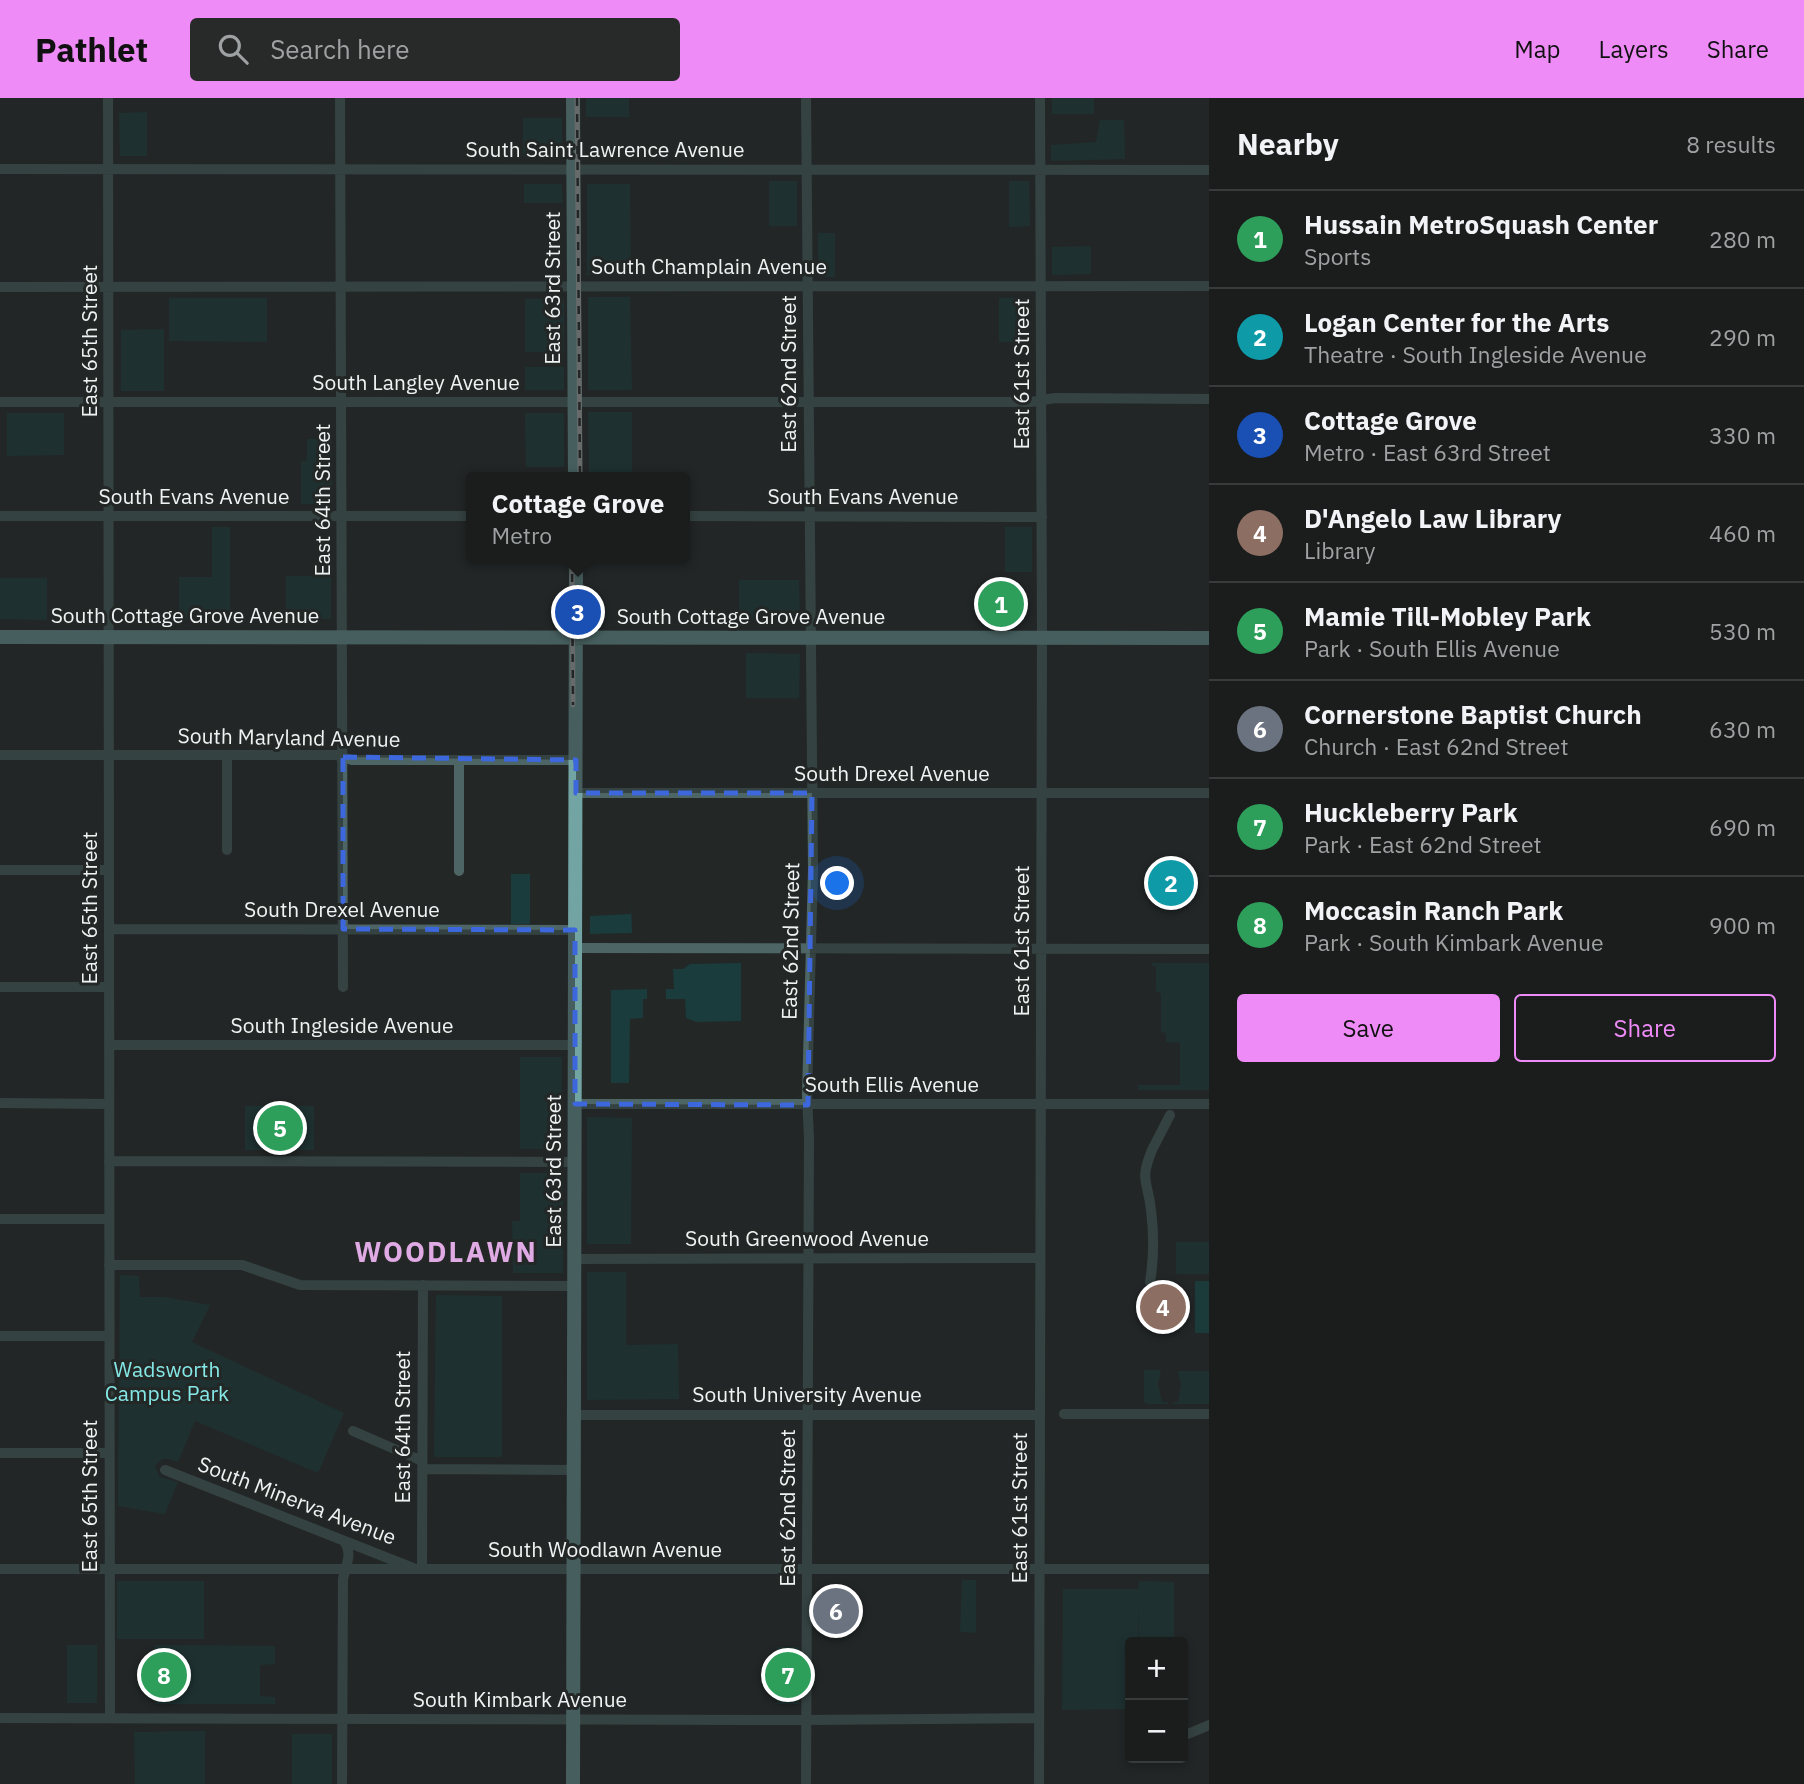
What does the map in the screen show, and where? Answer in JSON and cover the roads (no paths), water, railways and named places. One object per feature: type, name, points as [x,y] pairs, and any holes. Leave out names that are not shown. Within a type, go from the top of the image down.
[{"type":"main road","name":"East 63rd Street","points":[[573,98],[575,472]]},
{"type":"main road","name":"East 63rd Street","points":[[573,1784],[576,563]]},
{"type":"main road","name":"South Cottage Grove Avenue","points":[[0,637],[1209,638]]},
{"type":"street","name":"East 65th Street","points":[[108,98],[110,1718]]},
{"type":"street","name":"East 64th Street","points":[[340,98],[343,987]]},
{"type":"street","name":"East 62nd Street","points":[[806,98],[813,869],[812,949],[809,960],[806,1784]]},
{"type":"street","name":"East 61st Street","points":[[1039,1784],[1042,793],[1040,98]]},
{"type":"street","name":"South Saint Lawrence Avenue","points":[[0,170],[1209,170]]},
{"type":"street","name":"South Champlain Avenue","points":[[0,287],[1209,286]]},
{"type":"street","name":"South Langley Avenue","points":[[0,402],[1209,399]]},
{"type":"street","name":"South Evans Avenue","points":[[0,516],[466,516]]},
{"type":"street","name":"South Evans Avenue","points":[[690,516],[1042,517]]},
{"type":"street","name":"South Maryland Avenue","points":[[0,754],[336,755],[352,760],[576,760]]},
{"type":"street","points":[[227,755],[228,850]]},
{"type":"street","points":[[459,760],[459,871]]},
{"type":"street","name":"South Drexel Avenue","points":[[576,793],[1209,793]]},
{"type":"street","points":[[0,870],[109,870]]},
{"type":"street","name":"South Drexel Avenue","points":[[109,929],[575,930]]},
{"type":"street","points":[[575,948],[1209,949]]},
{"type":"street","points":[[0,986],[109,987]]},
{"type":"street","name":"South Ingleside Avenue","points":[[109,1045],[575,1045]]},
{"type":"street","points":[[0,1104],[109,1104]]},
{"type":"street","name":"South Ellis Avenue","points":[[575,1104],[1209,1104]]},
{"type":"street","points":[[1150,1282],[1153,1246],[1151,1206],[1144,1177],[1152,1149],[1170,1115]]},
{"type":"street","points":[[109,1161],[575,1162]]},
{"type":"street","points":[[0,1219],[109,1219]]},
{"type":"street","name":"South Greenwood Avenue","points":[[574,1259],[1040,1258]]},
{"type":"street","points":[[109,1265],[242,1265],[300,1285],[574,1286]]},
{"type":"street","name":"East 64th Street","points":[[418,1569],[422,1465],[423,1285]]},
{"type":"street","points":[[0,1336],[109,1336]]},
{"type":"street","points":[[1064,1414],[1209,1414]]},
{"type":"street","name":"South University Avenue","points":[[574,1415],[1040,1415]]},
{"type":"street","points":[[352,1431],[422,1465],[574,1470]]},
{"type":"street","points":[[0,1453],[109,1453]]},
{"type":"street","name":"South Minerva Avenue","points":[[165,1470],[418,1569]]},
{"type":"street","points":[[342,1784],[343,1579],[349,1557],[349,1549],[344,1541]]},
{"type":"street","name":"South Woodlawn Avenue","points":[[0,1569],[1209,1569]]},
{"type":"street","name":"South Kimbark Avenue","points":[[0,1718],[1039,1718]]},
{"type":"street","points":[[1188,1734],[1209,1726]]},
{"type":"railway","points":[[577,98],[580,472]]},
{"type":"railway","points":[[572,563],[573,705]]},
{"type":"place","name":"Hussain MetroSquash Center","points":[[1001,604]]},
{"type":"place","name":"Cottage Grove","points":[[578,612]]},
{"type":"place","name":"Logan Center for the Arts","points":[[1171,883]]},
{"type":"place","name":"Mamie Till-Mobley Park","points":[[280,1128]]},
{"type":"place","name":"D'Angelo Law Library","points":[[1163,1307]]},
{"type":"place","name":"Cornerstone Baptist Church","points":[[836,1611]]},
{"type":"place","name":"Moccasin Ranch Park","points":[[164,1675]]},
{"type":"place","name":"Huckleberry Park","points":[[788,1675]]},
{"type":"district","name":"WOODLAWN","points":[[446,1252]]},
{"type":"park label","name":"Wadsworth Campus Park","points":[[167,1382]]}]
